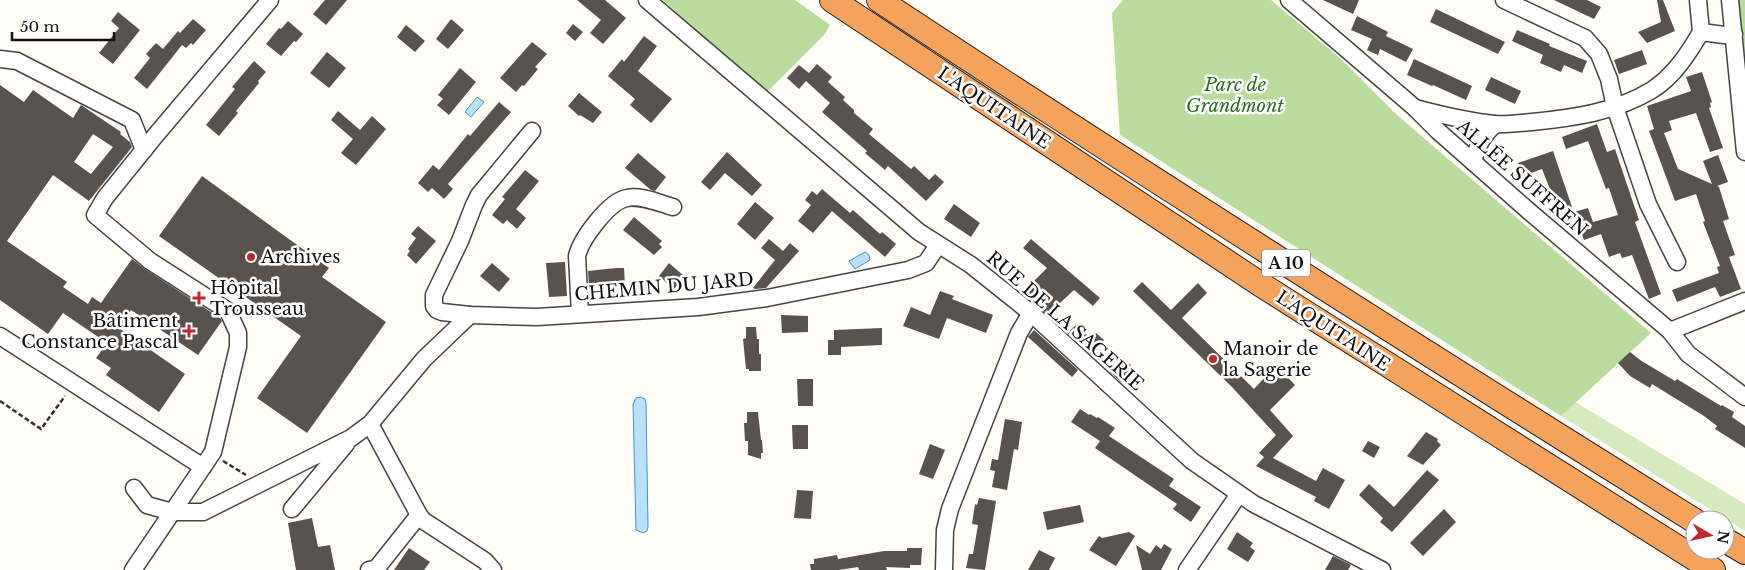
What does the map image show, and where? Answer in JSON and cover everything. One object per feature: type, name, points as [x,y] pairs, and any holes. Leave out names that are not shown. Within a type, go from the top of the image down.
[{"type":"highway","name":"L'AQUITAINE","points":[[832,0],[1268,289],[1713,570]]},
{"type":"highway","name":"L'AQUITAINE","points":[[879,0],[1020,93],[1365,314],[1685,515]]},
{"type":"street","points":[[133,570],[208,461],[218,438],[238,347],[238,333],[228,311],[150,260],[95,215],[105,198],[155,136],[270,0]]},
{"type":"street","name":"RUE DE LA SAGERIE","points":[[647,0],[919,232],[971,265],[1031,313],[1192,461],[1254,504],[1382,570]]},
{"type":"street","name":"ALLÉE SUFFREN","points":[[1288,0],[1415,108],[1473,162],[1670,331],[1688,354],[1745,397]]},
{"type":"street","points":[[1504,0],[1585,38],[1599,54],[1609,79],[1615,106],[1648,204],[1677,262]]},
{"type":"street","points":[[1415,108],[1444,116],[1495,124],[1557,119],[1594,113],[1630,101],[1653,90],[1681,63],[1701,32],[1698,0]]},
{"type":"street","points":[[1730,0],[1745,152]]},
{"type":"street","points":[[1701,32],[1724,35],[1734,34]]},
{"type":"street","points":[[0,60],[17,61],[132,120],[144,150]]},
{"type":"street","points":[[1473,162],[1486,132],[1495,124]]},
{"type":"street","name":"CHEMIN DU JARD","points":[[532,131],[479,195],[460,241],[434,295],[434,306],[437,310],[470,315],[538,317],[698,307],[767,298],[918,267],[926,263],[938,245]]},
{"type":"street","points":[[580,314],[577,256],[585,237],[603,216],[612,206],[625,198],[639,198],[673,207]]},
{"type":"street","points":[[1670,331],[1745,301]]},
{"type":"street","points":[[944,570],[945,530],[950,510],[1019,333],[1031,313]]},
{"type":"street","points":[[134,488],[147,505],[172,512],[203,512],[351,438],[370,424],[402,383],[445,337],[470,315]]},
{"type":"street","points":[[0,336],[208,461]]},
{"type":"street","points":[[370,424],[424,521],[485,561],[493,570]]},
{"type":"street","points":[[292,509],[351,438]]},
{"type":"street","points":[[1187,570],[1239,494]]},
{"type":"street","points":[[369,570],[376,569],[419,515]]},
{"type":"path","points":[[0,401],[42,429],[70,389]]},
{"type":"path","points":[[208,461],[254,480],[257,486]]},
{"type":"green space","points":[[663,0],[795,0],[830,25],[824,35],[765,94]]},
{"type":"green space","name":"Parc de Grandmont","points":[[1123,0],[1271,0],[1341,59],[1397,115],[1651,333],[1561,416],[1120,135],[1112,13]]},
{"type":"green space","points":[[1738,0],[1745,0],[1745,59]]},
{"type":"green space","points":[[1575,402],[1745,504],[1745,531],[1735,525],[1735,510],[1711,510],[1561,416]]},
{"type":"water","points":[[477,97],[484,102],[471,117],[465,112]]},
{"type":"water","points":[[865,252],[869,255],[870,260],[855,269],[849,261]]},
{"type":"water","points":[[641,397],[645,399],[646,403],[648,527],[647,531],[643,533],[636,530],[633,404],[636,398]]},
{"type":"building","points":[[325,0],[347,0],[326,25],[313,14]]},
{"type":"building","points":[[577,0],[605,0],[626,18],[603,44],[590,33],[601,20]]},
{"type":"building","points":[[1323,0],[1359,0],[1353,14]]},
{"type":"building","points":[[1554,0],[1587,0],[1601,7],[1594,19]]},
{"type":"building","points":[[1657,0],[1663,0],[1675,31],[1647,43],[1638,32],[1661,22]]},
{"type":"building","points":[[1436,9],[1505,42],[1498,54],[1430,22]]},
{"type":"building","points":[[118,12],[140,30],[113,64],[99,53],[119,28],[111,21]]},
{"type":"building","points":[[1357,16],[1388,32],[1386,36],[1413,49],[1406,62],[1380,49],[1378,55],[1367,50],[1372,39],[1351,30]]},
{"type":"building","points":[[193,19],[206,30],[193,45],[191,43],[186,48],[182,45],[147,89],[134,78],[150,58],[146,54],[156,43],[163,49],[178,31],[180,33]]},
{"type":"building","points":[[451,19],[464,30],[448,49],[436,39]]},
{"type":"building","points":[[288,21],[303,34],[281,56],[266,44],[279,28],[281,29]]},
{"type":"building","points":[[573,24],[583,32],[575,41],[566,33]]},
{"type":"building","points":[[406,25],[425,41],[415,52],[397,37]]},
{"type":"building","points":[[1517,30],[1550,44],[1549,46],[1587,61],[1582,73],[1564,65],[1561,72],[1540,63],[1543,55],[1512,41]]},
{"type":"building","points":[[644,36],[657,46],[638,71],[672,99],[651,123],[630,105],[635,99],[608,76],[622,59],[624,62]]},
{"type":"building","points":[[532,42],[547,54],[535,67],[538,69],[524,86],[522,85],[516,92],[500,78]]},
{"type":"building","points":[[1642,50],[1647,64],[1619,74],[1614,60]]},
{"type":"building","points":[[327,52],[346,68],[329,88],[310,73]]},
{"type":"building","points":[[1414,59],[1472,86],[1466,100],[1407,75]]},
{"type":"building","points":[[254,61],[266,72],[236,111],[238,113],[219,136],[206,125],[235,89],[232,87]]},
{"type":"building","points":[[817,64],[832,77],[828,82],[845,97],[843,100],[854,110],[854,113],[873,129],[869,134],[911,169],[914,166],[929,180],[935,174],[944,182],[926,201],[888,166],[885,170],[865,153],[867,151],[822,112],[830,103],[806,81],[799,89],[787,78],[799,65],[809,73]]},
{"type":"building","points":[[460,68],[476,82],[449,115],[437,105],[443,99],[438,95]]},
{"type":"building","points":[[1702,72],[1712,102],[1709,108],[1723,148],[1710,152],[1696,113],[1669,121],[1672,130],[1664,133],[1678,169],[1712,184],[1703,161],[1718,155],[1728,182],[1717,186],[1719,187],[1729,219],[1723,221],[1735,255],[1729,257],[1741,289],[1720,297],[1715,287],[1677,302],[1672,290],[1719,273],[1717,267],[1720,266],[1703,222],[1705,221],[1696,194],[1675,201],[1649,131],[1654,129],[1647,106],[1691,91],[1686,77]]},
{"type":"building","points":[[1491,77],[1521,91],[1515,104],[1485,90]]},
{"type":"building","points":[[0,85],[24,102],[33,90],[73,118],[81,105],[121,132],[120,134],[130,142],[132,147],[89,201],[53,175],[7,241],[67,282],[63,287],[88,304],[92,297],[101,303],[132,259],[222,321],[198,355],[131,310],[119,328],[185,374],[159,412],[106,375],[111,368],[96,358],[107,343],[63,313],[48,334],[0,300]],"holes":[[[93,134],[113,147],[91,174],[74,162]]]},
{"type":"building","points":[[579,93],[602,112],[593,123],[579,116],[568,106]]},
{"type":"building","points":[[499,102],[511,112],[448,184],[453,189],[444,199],[432,188],[428,192],[418,183],[433,165],[439,170],[468,134],[470,136]]},
{"type":"building","points":[[338,111],[360,130],[372,116],[386,129],[356,165],[341,153],[353,139],[331,120]]},
{"type":"building","points":[[1597,124],[1607,152],[1615,149],[1639,220],[1635,222],[1661,294],[1649,299],[1632,255],[1622,258],[1620,253],[1609,257],[1601,234],[1584,240],[1574,212],[1588,208],[1593,222],[1618,215],[1609,188],[1606,189],[1588,141],[1566,149],[1562,137]]},
{"type":"building","points":[[1553,151],[1572,207],[1559,212],[1542,169],[1523,176],[1518,163]]},
{"type":"building","points":[[727,152],[762,185],[752,196],[725,173],[710,190],[701,182]]},
{"type":"building","points":[[638,153],[666,177],[655,191],[651,190],[625,168]]},
{"type":"building","points":[[525,170],[539,181],[516,209],[526,218],[517,229],[507,220],[503,224],[492,215],[505,199],[502,197]]},
{"type":"building","points":[[202,176],[329,268],[322,277],[386,322],[307,433],[257,398],[301,336],[159,236]]},
{"type":"building","points":[[822,189],[850,213],[853,210],[880,234],[882,232],[896,244],[885,257],[832,211],[813,233],[798,221],[811,205],[805,200],[812,191],[817,195]]},
{"type":"building","points":[[755,202],[774,218],[755,240],[737,224]]},
{"type":"building","points":[[954,204],[980,223],[971,237],[944,219]]},
{"type":"building","points":[[634,217],[662,241],[659,244],[662,247],[654,255],[623,230]]},
{"type":"building","points":[[418,226],[436,241],[416,264],[407,255],[410,251],[408,249],[416,238],[411,234]]},
{"type":"building","points":[[769,239],[783,251],[790,243],[799,251],[766,288],[755,289],[753,288],[775,260],[761,248]]},
{"type":"building","points":[[1031,239],[1100,298],[1093,306],[1074,290],[1047,315],[1022,293],[1047,268],[1023,248]]},
{"type":"building","points":[[565,262],[567,296],[549,297],[546,263]]},
{"type":"building","points":[[492,263],[510,279],[499,292],[480,276]]},
{"type":"building","points":[[669,263],[684,276],[674,289],[659,276]]},
{"type":"building","points":[[624,268],[625,285],[589,287],[588,271]]},
{"type":"building","points":[[1142,282],[1171,310],[1198,283],[1207,293],[1182,318],[1254,389],[1276,365],[1295,385],[1270,410],[1293,436],[1273,458],[1316,481],[1323,468],[1345,480],[1329,509],[1314,501],[1316,497],[1256,466],[1264,457],[1259,453],[1276,435],[1232,387],[1133,291]]},
{"type":"building","points":[[940,291],[954,296],[952,299],[993,315],[986,333],[947,318],[939,339],[903,326],[911,307],[930,315]]},
{"type":"building","points":[[781,315],[808,316],[808,332],[782,333]]},
{"type":"building","points":[[1055,322],[1061,323],[1069,331],[1076,325],[1091,339],[1096,333],[1104,340],[1092,355]]},
{"type":"building","points":[[746,327],[756,327],[757,339],[759,339],[759,354],[761,354],[761,371],[749,371],[749,369],[746,369],[743,339],[746,338]]},
{"type":"building","points":[[882,328],[882,345],[841,347],[841,355],[828,355],[828,340],[834,340],[834,330]]},
{"type":"building","points":[[1034,330],[1078,370],[1072,377],[1028,337]]},
{"type":"building","points":[[1630,352],[1675,381],[1677,379],[1734,412],[1732,417],[1745,426],[1745,448],[1715,429],[1717,426],[1704,416],[1652,384],[1650,388],[1630,376],[1618,363]]},
{"type":"building","points":[[1123,358],[1134,368],[1121,382],[1110,372]]},
{"type":"building","points":[[797,379],[813,379],[813,406],[798,406]]},
{"type":"building","points":[[1080,409],[1089,415],[1098,417],[1115,428],[1109,436],[1174,479],[1169,486],[1201,507],[1191,522],[1173,509],[1177,504],[1095,448],[1100,441],[1071,422]]},
{"type":"building","points":[[747,412],[758,412],[763,453],[761,453],[761,459],[748,455],[748,441],[745,441],[744,423],[747,423]]},
{"type":"building","points":[[1005,419],[1022,422],[1018,450],[1014,449],[1007,490],[992,487],[995,471],[990,470],[992,459],[998,460]]},
{"type":"building","points":[[792,425],[808,425],[808,449],[793,449]]},
{"type":"building","points":[[1426,432],[1438,439],[1437,441],[1441,445],[1423,465],[1407,456]]},
{"type":"building","points":[[1368,441],[1380,447],[1374,458],[1362,451]]},
{"type":"building","points":[[930,444],[945,450],[933,479],[919,474]]},
{"type":"building","points":[[1427,470],[1439,480],[1392,532],[1380,522],[1383,518],[1359,495],[1369,484],[1394,507]]},
{"type":"building","points":[[797,490],[813,491],[811,519],[794,518]]},
{"type":"building","points":[[979,498],[996,501],[985,570],[966,568],[969,554],[973,554],[978,525],[972,524],[975,504],[977,505]]},
{"type":"building","points":[[1080,505],[1084,522],[1047,530],[1043,512]]},
{"type":"building","points":[[1444,509],[1456,522],[1423,556],[1410,543]]},
{"type":"building","points":[[312,518],[318,547],[330,545],[335,570],[296,570],[288,523]]},
{"type":"building","points":[[1129,532],[1135,536],[1116,566],[1089,550],[1099,536],[1102,538]]},
{"type":"building","points":[[1237,532],[1253,543],[1250,547],[1255,551],[1248,562],[1227,549]]},
{"type":"building","points":[[1164,544],[1172,549],[1161,570],[1142,570],[1136,545],[1150,554],[1156,545],[1161,549]]},
{"type":"building","points":[[409,548],[430,562],[424,570],[394,570]]},
{"type":"building","points":[[907,548],[922,548],[921,565],[910,565],[910,568],[886,567],[887,570],[859,570],[858,567],[839,570],[811,570],[810,564],[814,564],[814,559],[837,555],[838,559],[884,551],[907,551]]},
{"type":"building","points":[[1039,550],[1055,558],[1049,570],[1028,570]]},
{"type":"building","points":[[1333,556],[1351,565],[1348,570],[1325,570]]},
{"type":"place","name":"Archives","points":[[251,257]]},
{"type":"place","name":"Hôpital Trousseau","points":[[199,298]]},
{"type":"place","name":"Bâtiment Constance Pascal","points":[[189,331]]},
{"type":"place","name":"Manoir de la Sagerie","points":[[1213,359]]}]
